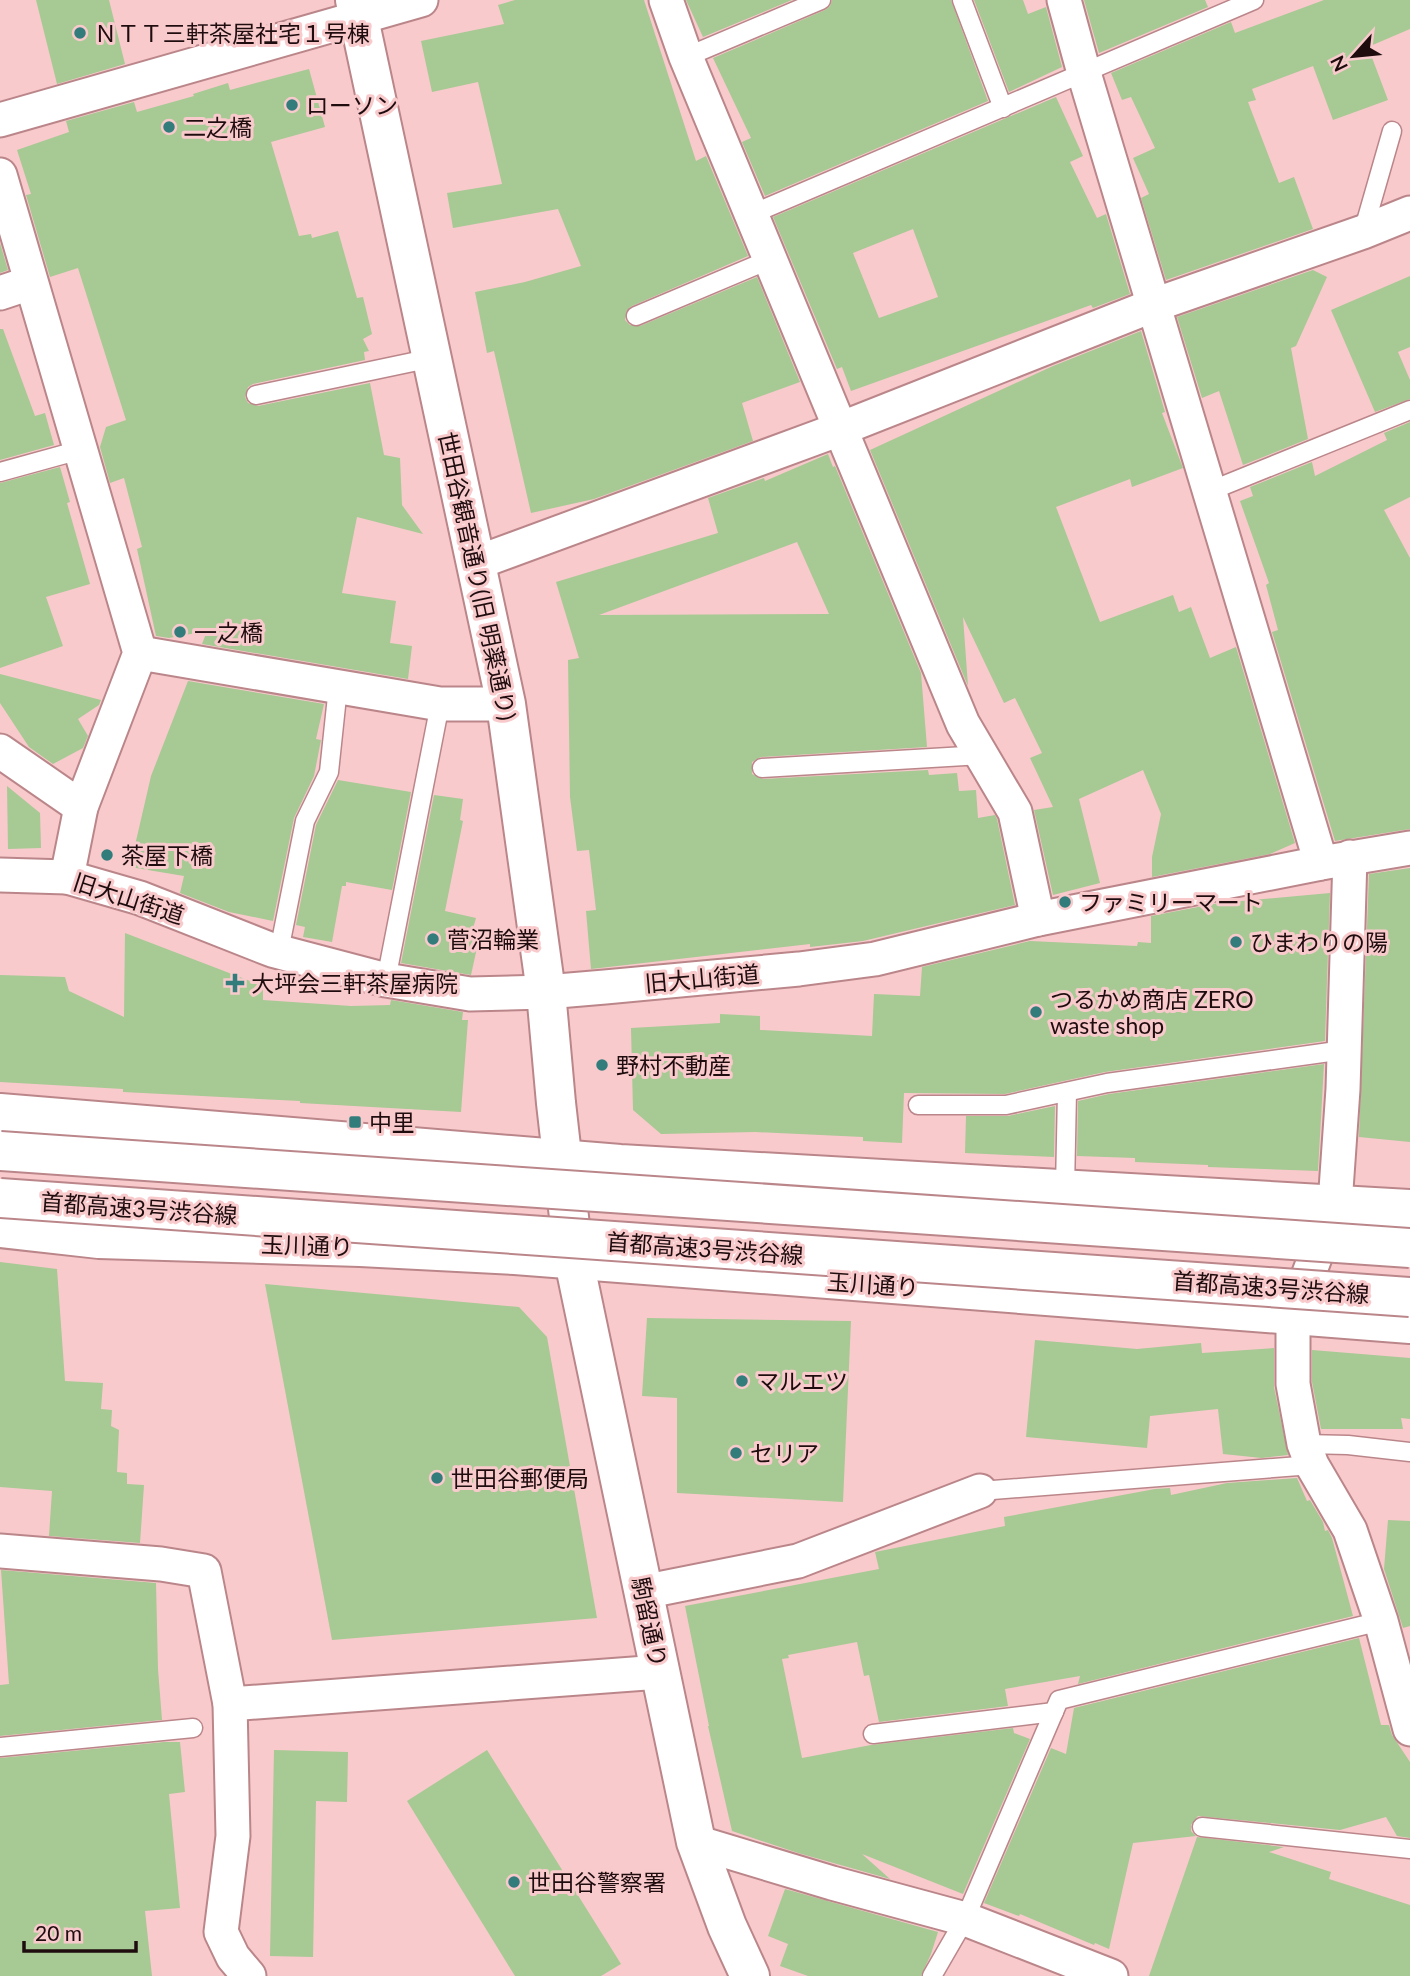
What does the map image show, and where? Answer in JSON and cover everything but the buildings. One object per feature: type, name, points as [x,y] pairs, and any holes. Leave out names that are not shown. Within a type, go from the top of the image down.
[{"type":"main road","name":"世田谷観音通り(旧 明薬通り)","points":[[357,9],[506,704],[546,992],[561,1159]]},
{"type":"main road","points":[[0,1112],[620,1164],[1410,1209]]},
{"type":"main road","name":"首都高速3号渋谷線","points":[[0,1151],[1410,1248]]},
{"type":"main road","name":"駒留通り","points":[[561,1159],[574,1261],[696,1842],[742,1973]]},
{"type":"main road","name":"首都高速3号渋谷線","points":[[0,1198],[1410,1297]]},
{"type":"main road","name":"玉川通り","points":[[0,1228],[99,1239],[360,1247],[574,1261],[1410,1324]]},
{"type":"street","points":[[0,120],[357,9],[421,0]]},
{"type":"street","points":[[666,0],[686,57],[963,724],[1015,812],[1038,919]]},
{"type":"street","points":[[1064,0],[1210,491],[1336,860],[1344,1050],[1335,1205],[1293,1316],[1293,1384],[1308,1454],[1350,1530],[1381,1621],[1402,1671],[1410,1729]]},
{"type":"street","points":[[0,175],[15,288],[80,450],[140,653],[81,807],[67,877]]},
{"type":"street","points":[[476,563],[840,429],[1154,304],[1363,232],[1410,213]]},
{"type":"street","points":[[140,653],[440,704],[506,704]]},
{"type":"street","points":[[0,751],[81,807]]},
{"type":"street","name":"旧大山街道","points":[[0,875],[67,877],[140,898],[279,951],[386,980],[470,994],[546,992],[799,969],[876,959],[1038,919],[1410,848]]},
{"type":"street","points":[[643,1592],[798,1561],[980,1491]]},
{"type":"street","points":[[0,1551],[161,1564],[204,1571],[230,1704],[233,1836],[220,1932],[233,1957],[249,1976]]},
{"type":"street","points":[[230,1704],[660,1672]]},
{"type":"street","points":[[696,1842],[965,1919],[1111,1976]]},
{"type":"lane","points":[[686,57],[821,0]]},
{"type":"lane","points":[[962,0],[1003,108]]},
{"type":"lane","points":[[752,214],[1254,0]]},
{"type":"lane","points":[[1363,232],[1392,131]]},
{"type":"lane","points":[[636,316],[771,259]]},
{"type":"lane","points":[[256,395],[432,358]]},
{"type":"lane","points":[[1210,491],[1410,410]]},
{"type":"lane","points":[[0,472],[80,450]]},
{"type":"lane","points":[[279,951],[305,821],[329,772],[338,687]]},
{"type":"lane","points":[[386,980],[440,704]]},
{"type":"lane","points":[[762,768],[982,755]]},
{"type":"lane","points":[[918,1105],[1006,1105],[1107,1083],[1344,1050]]},
{"type":"lane","points":[[1065,1188],[1067,1092]]},
{"type":"lane","points":[[980,1491],[1308,1454],[1348,1445],[1410,1452]]},
{"type":"lane","points":[[932,1976],[965,1919],[1059,1700],[1381,1621]]},
{"type":"lane","points":[[873,1734],[1054,1712]]},
{"type":"lane","points":[[0,1747],[193,1728]]},
{"type":"lane","points":[[1202,1827],[1410,1849]]},
{"type":"place","name":"ＮＴＴ三軒茶屋社宅１号棟","points":[[80,33]]},
{"type":"place","name":"ローソン","points":[[292,105]]},
{"type":"place","name":"二之橋","points":[[169,127]]},
{"type":"place","name":"一之橋","points":[[180,632]]},
{"type":"place","name":"茶屋下橋","points":[[107,855]]},
{"type":"place","name":"ファミリーマート","points":[[1065,902]]},
{"type":"place","name":"菅沼輪業","points":[[433,939]]},
{"type":"place","name":"ひまわりの陽","points":[[1236,942]]},
{"type":"place","name":"大坪会三軒茶屋病院","points":[[235,983]]},
{"type":"place","name":"つるかめ商店 ZERO waste shop","points":[[1036,1012]]},
{"type":"place","name":"野村不動産","points":[[602,1065]]},
{"type":"place","name":"中里","points":[[355,1122]]},
{"type":"place","name":"マルエツ","points":[[742,1381]]},
{"type":"place","name":"セリア","points":[[736,1453]]},
{"type":"place","name":"世田谷郵便局","points":[[437,1478]]},
{"type":"place","name":"世田谷警察署","points":[[514,1882]]}]
